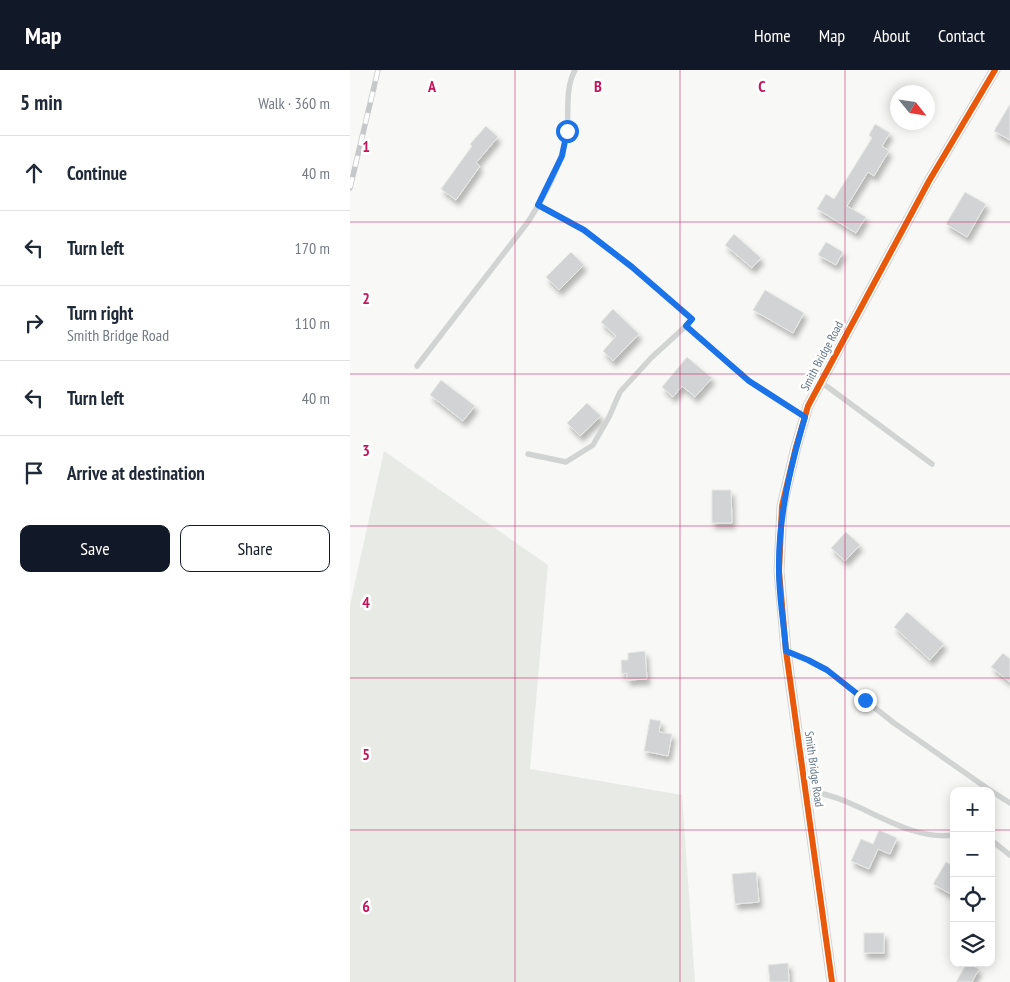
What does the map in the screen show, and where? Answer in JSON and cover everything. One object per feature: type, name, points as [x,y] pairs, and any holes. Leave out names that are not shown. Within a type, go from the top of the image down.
[{"type":"street","name":"Smith Bridge Road","points":[[832,982],[786,651],[779,571],[782,506],[808,406],[929,181],[995,70]]},
{"type":"lane","points":[[417,366],[528,222],[538,205],[562,156],[567,131],[569,88],[575,70]]},
{"type":"lane","points":[[528,454],[566,462],[593,445],[609,418],[620,392],[651,358],[692,319],[632,267],[584,230],[538,205]]},
{"type":"lane","points":[[686,326],[749,381],[805,417]]},
{"type":"lane","points":[[821,382],[932,464]]},
{"type":"lane","points":[[786,651],[827,670],[894,723],[985,787]]},
{"type":"lane","points":[[806,789],[844,801],[920,833],[939,836],[950,835]]},
{"type":"lane","points":[[995,794],[1010,803]]},
{"type":"lane","points":[[995,843],[1010,855]]},
{"type":"shaded area","points":[[384,451],[548,565],[530,769],[682,795],[695,982],[350,982],[350,605]]},
{"type":"building","points":[[1010,104],[1010,140],[994,131]]},
{"type":"building","points":[[875,124],[890,133],[882,146],[889,151],[874,176],[868,172],[847,206],[866,217],[856,233],[817,209],[826,194],[834,199],[872,138],[869,135]]},
{"type":"building","points":[[486,126],[498,137],[476,163],[480,166],[456,200],[441,189],[472,146],[470,144]]},
{"type":"building","points":[[965,192],[986,204],[967,237],[946,224]]},
{"type":"building","points":[[734,234],[761,258],[752,268],[725,245]]},
{"type":"building","points":[[826,242],[843,252],[836,265],[818,255]]},
{"type":"building","points":[[571,252],[584,265],[559,290],[546,277]]},
{"type":"building","points":[[765,290],[804,313],[793,333],[753,310]]},
{"type":"building","points":[[613,309],[639,334],[613,361],[603,351],[616,336],[601,322]]},
{"type":"building","points":[[687,357],[712,378],[695,397],[682,386],[673,397],[662,387]]},
{"type":"building","points":[[441,380],[475,406],[463,421],[430,395]]},
{"type":"building","points":[[587,403],[601,416],[580,436],[567,423]]},
{"type":"building","points":[[712,490],[731,490],[732,523],[712,523]]},
{"type":"building","points":[[846,532],[860,545],[845,561],[831,548]]},
{"type":"building","points":[[907,612],[944,644],[930,660],[894,627]]},
{"type":"building","points":[[645,651],[647,679],[627,680],[627,673],[622,674],[621,660],[628,660],[628,653]]},
{"type":"building","points":[[1003,653],[1010,659],[1010,682],[991,667]]},
{"type":"building","points":[[650,719],[661,721],[659,732],[672,734],[668,756],[644,751]]},
{"type":"building","points":[[879,830],[897,838],[890,854],[878,849],[869,869],[851,861],[861,839],[873,844]]},
{"type":"building","points":[[946,862],[950,864],[950,894],[933,884]]},
{"type":"building","points":[[756,872],[759,902],[735,904],[732,874]]},
{"type":"building","points":[[864,933],[884,933],[884,953],[864,953]]},
{"type":"building","points":[[788,963],[789,982],[770,982],[768,965]]},
{"type":"building","points":[[965,967],[979,969],[972,982],[956,982]]},
{"type":"railway","points":[[350,188],[378,70]]},
{"type":"cycle path","points":[[832,982],[786,651],[779,571],[782,506],[808,406],[929,181],[995,70]]},
{"type":"route","points":[[567,131],[562,156],[538,205],[584,230],[632,267],[692,319],[686,326],[749,381],[805,417],[782,506],[779,571],[786,651],[827,670],[865,700]]}]
